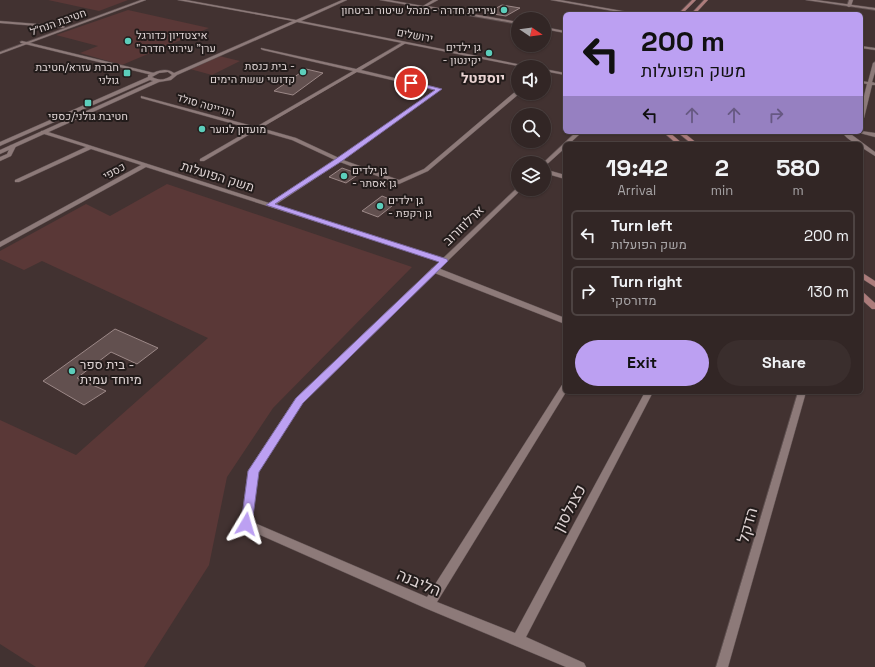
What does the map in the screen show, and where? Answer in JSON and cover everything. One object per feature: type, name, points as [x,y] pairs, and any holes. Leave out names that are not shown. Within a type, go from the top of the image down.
[{"type":"main road","points":[[682,12],[694,0]]},
{"type":"main road","points":[[695,12],[706,0]]},
{"type":"main road","points":[[668,134],[678,142]]},
{"type":"main road","points":[[683,134],[693,142]]},
{"type":"main road","points":[[863,276],[875,285]]},
{"type":"main road","points":[[863,297],[875,307]]},
{"type":"street","name":"חטיבת הנח״ל","points":[[0,53],[134,0]]},
{"type":"street","name":"חטיבת הנח״ל","points":[[0,50],[24,43],[144,0]]},
{"type":"street","points":[[180,0],[289,19]]},
{"type":"street","points":[[192,0],[289,19]]},
{"type":"street","points":[[0,144],[151,76],[169,71],[334,0]]},
{"type":"street","points":[[0,152],[158,81],[169,79],[174,76],[174,74],[345,0]]},
{"type":"street","points":[[382,0],[511,23]]},
{"type":"street","points":[[423,7],[436,0]]},
{"type":"street","points":[[554,0],[625,12]]},
{"type":"street","points":[[808,0],[875,9]]},
{"type":"street","points":[[849,6],[851,0]]},
{"type":"street","name":"ירושלים","points":[[289,19],[511,63]]},
{"type":"street","points":[[0,22],[63,27]]},
{"type":"street","points":[[551,29],[563,32]]},
{"type":"street","points":[[24,43],[151,76],[158,81]]},
{"type":"street","points":[[202,160],[404,43]]},
{"type":"street","points":[[863,47],[875,49]]},
{"type":"street","points":[[263,49],[439,89],[339,160],[270,205]]},
{"type":"street","points":[[863,109],[875,63]]},
{"type":"street","points":[[169,71],[174,74]]},
{"type":"street","points":[[551,71],[563,74]]},
{"type":"street","points":[[863,82],[875,84]]},
{"type":"street","name":"הנרייטה סולד","points":[[143,97],[294,139],[339,160],[399,182],[426,170],[511,98]]},
{"type":"street","name":"כספי","points":[[43,132],[144,166]]},
{"type":"street","points":[[863,133],[875,135]]},
{"type":"street","points":[[568,142],[576,134]]},
{"type":"street","points":[[846,134],[858,142]]},
{"type":"street","points":[[863,145],[875,154]]},
{"type":"street","points":[[0,159],[9,155],[13,146]]},
{"type":"street","points":[[551,158],[563,147]]},
{"type":"street","points":[[17,181],[89,148]]},
{"type":"street","name":"כספי","points":[[0,245],[144,166]]},
{"type":"street","name":"משק הפועלות","points":[[144,166],[444,261]]},
{"type":"street","points":[[551,173],[563,176]]},
{"type":"street","name":"ארלוזורוב","points":[[246,524],[253,471],[299,400],[512,196]]},
{"type":"street","points":[[435,270],[563,320]]},
{"type":"street","points":[[429,604],[563,390]]},
{"type":"street","name":"כצנלסון","points":[[518,640],[648,394]]},
{"type":"street","name":"הדקל","points":[[722,667],[801,394]]},
{"type":"street","name":"הליבנה","points":[[246,524],[429,604],[580,667]]},
{"type":"shaded area","points":[[48,0],[128,0],[99,11]]},
{"type":"shaded area","name":"איצטדיון כדורגל \"ערן\" עירוני חדרה","points":[[128,10],[209,28],[122,65],[80,53],[98,46],[56,35]]},
{"type":"shaded area","points":[[219,56],[240,61],[212,75],[190,69]]},
{"type":"shaded area","points":[[167,184],[412,267],[273,408],[227,477],[209,565],[144,667],[36,667],[0,644],[0,420],[76,455],[208,338],[42,261],[24,270],[0,259],[0,251],[86,204],[110,216]]},
{"type":"building","name":"עיריית חדרה - מנהל שיטור וביטחון","points":[[502,5],[520,8],[506,16],[487,13]]},
{"type":"building","points":[[306,69],[323,73],[293,95],[274,91]]},
{"type":"building","name":"גן ילדים - גן אסתר","points":[[342,168],[359,174],[346,183],[329,177]]},
{"type":"building","name":"גן ילדים - גן רקפת","points":[[382,196],[397,202],[378,217],[362,211]]},
{"type":"building","name":"בית ספר - מיוחד עמית","points":[[115,329],[158,348],[137,364],[111,352],[77,378],[106,391],[84,405],[43,381]]},
{"type":"place","name":"עיריית חדרה - מנהל שיטור וביטחון","points":[[504,10]]},
{"type":"place","name":"איצטדיון כדורגל \"ערן\" עירוני חדרה","points":[[128,41]]},
{"type":"place","name":"גן ילדים - יקינטון","points":[[489,53]]},
{"type":"place","name":"בית כנסת - קדושי ששת הימים","points":[[303,72]]},
{"type":"place","name":"חברת עזרא/חטיבת גולני","points":[[127,73]]},
{"type":"place","name":"חטיבת גולני/כספי","points":[[88,103]]},
{"type":"place","name":"מועדון לנוער","points":[[202,129]]},
{"type":"place","name":"גן ילדים - גן אסתר","points":[[344,176]]},
{"type":"place","name":"גן ילדים - גן רקפת","points":[[380,206]]},
{"type":"place","name":"בית ספר - מיוחד עמית","points":[[72,371]]},
{"type":"district","name":"יוספטל","points":[[483,78]]},
{"type":"route","points":[[246,524],[253,471],[299,400],[444,261],[270,205],[339,160],[439,89],[411,83]]}]
